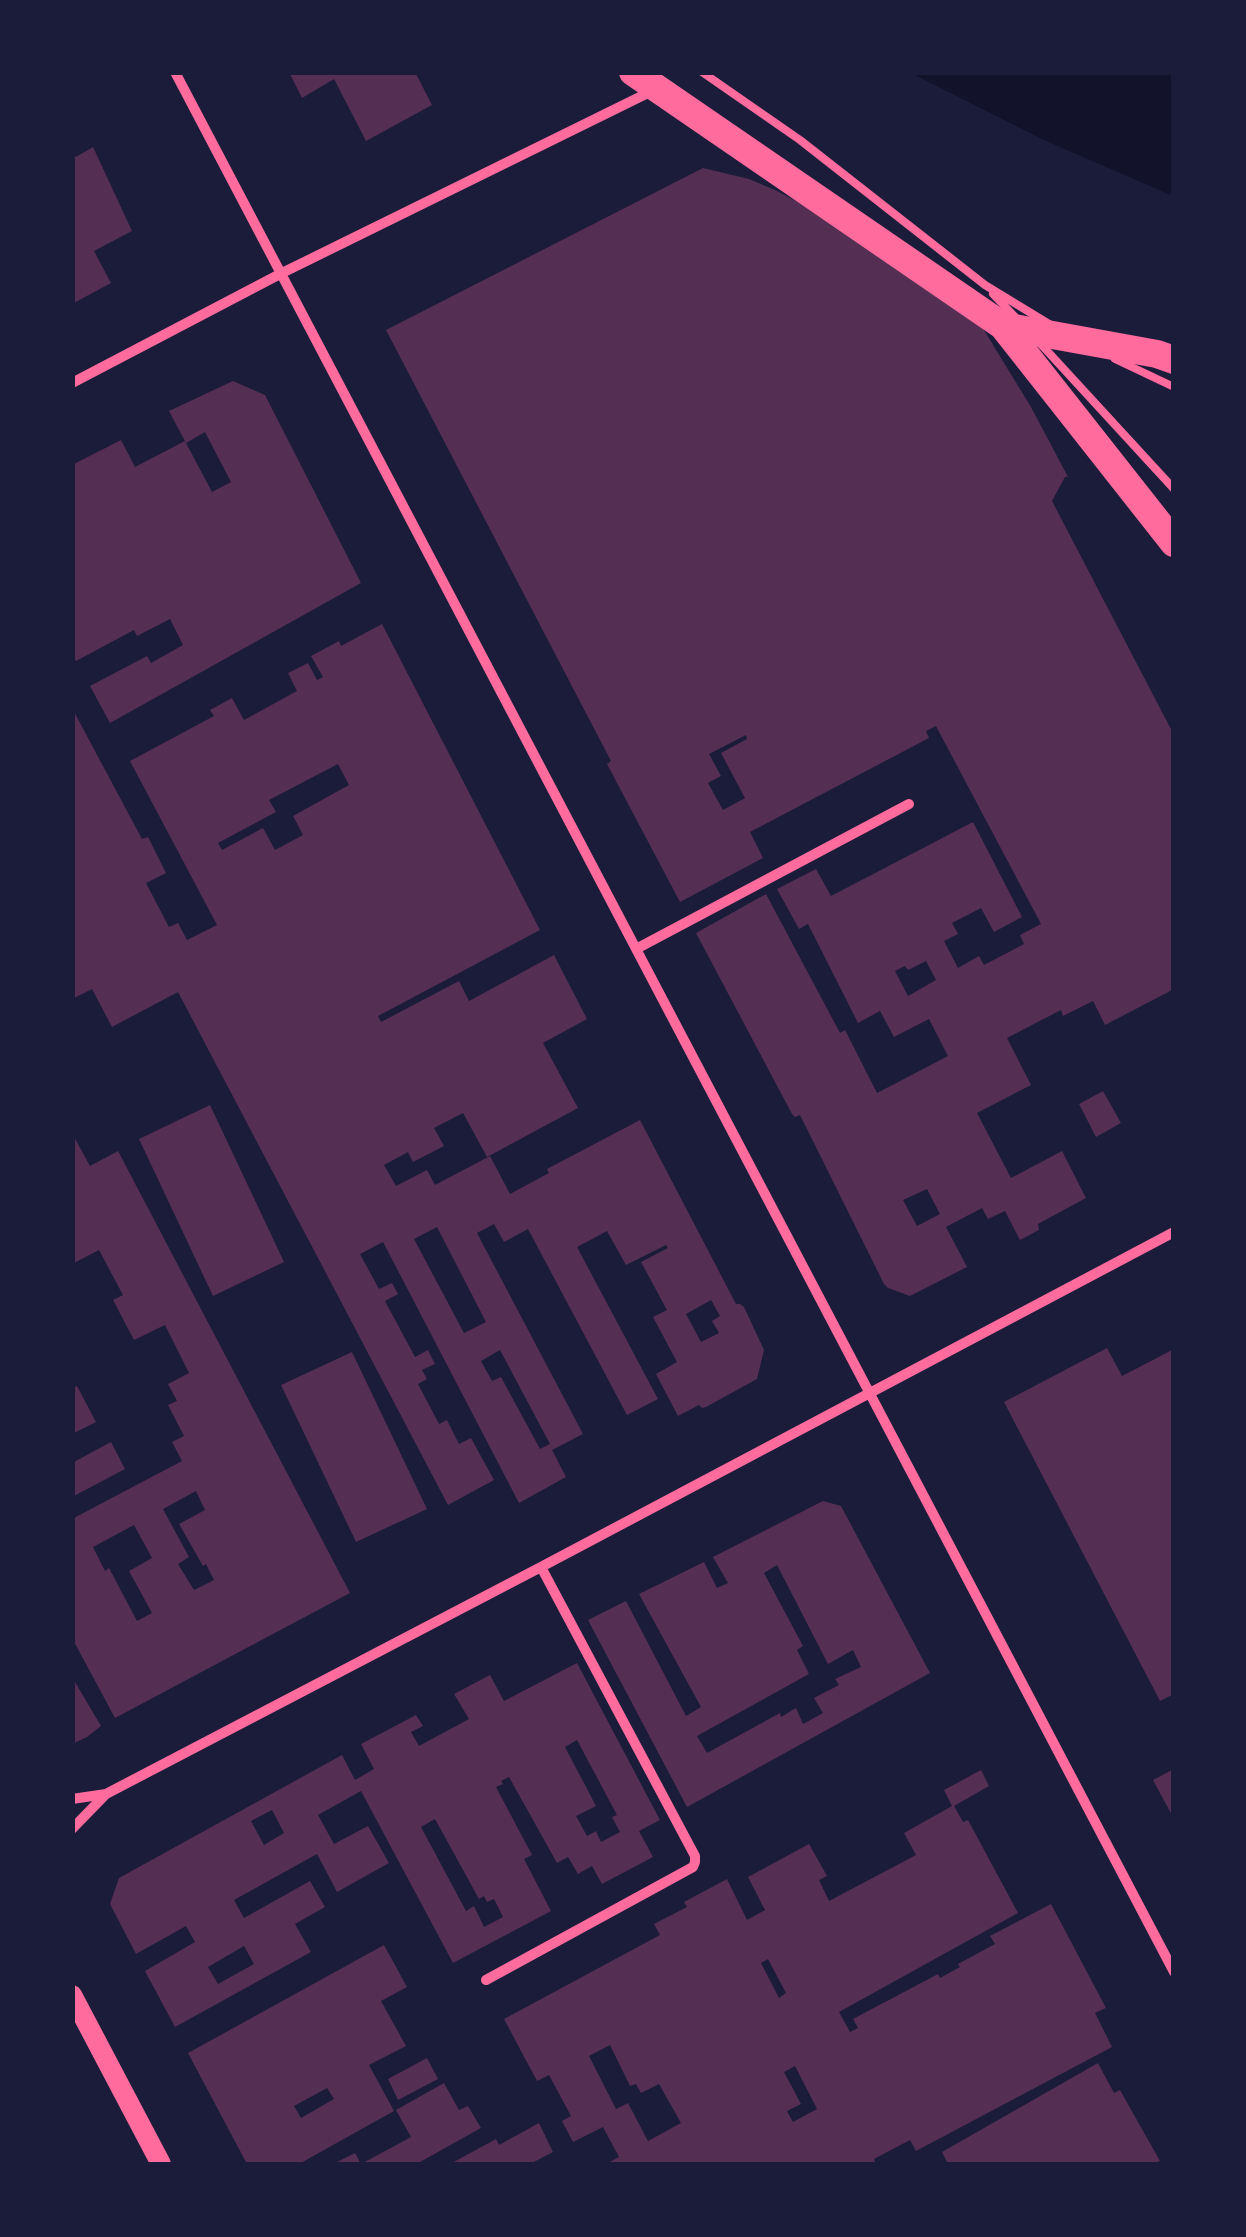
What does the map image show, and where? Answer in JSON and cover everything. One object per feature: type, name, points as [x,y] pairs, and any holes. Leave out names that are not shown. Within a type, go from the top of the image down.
[{"type":"highway","points":[[634,72],[1002,326],[1174,543]]},
{"type":"highway","points":[[1002,326],[1174,360]]},
{"type":"main road","points":[[72,1995],[161,2164]]},
{"type":"street","points":[[175,72],[1174,1972]]},
{"type":"street","points":[[72,384],[282,273],[658,88]]},
{"type":"street","points":[[636,949],[909,804]]},
{"type":"street","points":[[72,1800],[106,1794],[1174,1232]]},
{"type":"street","points":[[486,1980],[696,1862],[541,1567]]},
{"type":"street","points":[[72,1829],[106,1794]]},
{"type":"lane","points":[[702,72],[800,140],[985,285],[1073,338],[1174,387]]},
{"type":"lane","points":[[985,285],[1174,489]]},
{"type":"shaded area","points":[[911,73],[1173,73],[1173,196],[1044,140]]},
{"type":"building","points":[[289,72],[415,72],[432,105],[366,141],[334,79],[302,98]]},
{"type":"building","points":[[93,147],[132,231],[94,251],[111,283],[72,304],[72,151],[76,157]]},
{"type":"building","points":[[703,168],[749,179],[777,191],[882,246],[979,322],[1068,477],[1052,501],[1174,735],[1174,989],[1105,1025],[1093,1001],[1063,1016],[1061,1010],[1007,1038],[1031,1085],[977,1113],[1011,1178],[1062,1151],[1086,1198],[1038,1224],[1039,1230],[1020,1240],[1005,1211],[988,1219],[982,1208],[946,1227],[967,1267],[910,1296],[884,1284],[800,1115],[792,1114],[696,933],[766,894],[840,1033],[845,1030],[877,1093],[948,1056],[929,1019],[894,1037],[880,1011],[858,1023],[808,924],[799,929],[777,889],[816,869],[831,896],[973,822],[1022,917],[994,932],[981,908],[952,923],[958,934],[944,941],[958,968],[979,956],[984,965],[1024,944],[1020,935],[1041,924],[936,726],[926,731],[929,738],[750,832],[763,858],[680,902],[607,764],[611,761],[386,330]],"holes":[[[746,735],[747,739],[721,753],[745,798],[723,810],[708,783],[721,776],[709,754]],[[926,961],[936,980],[908,996],[895,971],[905,966],[908,970]],[[927,1189],[940,1214],[917,1226],[903,1200]]]},
{"type":"building","points":[[233,381],[265,395],[361,583],[110,723],[90,686],[147,656],[151,663],[183,645],[170,619],[137,636],[134,630],[76,661],[72,653],[72,465],[121,440],[135,467],[185,441],[169,411]],"holes":[[[205,432],[231,482],[212,492],[186,443]]]},
{"type":"building","points":[[382,624],[540,930],[378,1016],[381,1022],[459,981],[469,1001],[554,955],[587,1019],[543,1043],[578,1108],[487,1157],[463,1113],[434,1128],[444,1146],[413,1162],[408,1152],[384,1165],[396,1186],[427,1170],[435,1185],[490,1156],[510,1194],[549,1173],[547,1169],[640,1120],[764,1350],[757,1379],[706,1407],[699,1405],[678,1416],[656,1374],[677,1362],[653,1317],[667,1310],[641,1262],[668,1248],[666,1245],[626,1265],[607,1231],[577,1247],[658,1399],[627,1415],[528,1229],[504,1242],[494,1224],[477,1233],[583,1434],[552,1450],[566,1477],[519,1503],[383,1242],[360,1254],[379,1289],[392,1283],[398,1294],[385,1301],[415,1357],[428,1350],[435,1364],[422,1370],[427,1379],[418,1384],[439,1424],[447,1420],[459,1444],[471,1438],[494,1480],[448,1505],[178,992],[112,1027],[92,989],[72,999],[72,708],[142,839],[148,837],[166,873],[146,883],[169,927],[178,923],[187,940],[217,925],[130,761],[214,716],[210,710],[232,698],[244,720],[297,691],[288,673],[308,663],[317,680],[323,677],[311,656],[339,641],[341,646]],"holes":[[[338,764],[349,785],[293,816],[303,835],[275,850],[263,828],[222,850],[218,843],[276,812],[269,800]],[[437,1227],[486,1322],[464,1333],[414,1239]],[[711,1300],[720,1316],[712,1321],[719,1333],[701,1342],[686,1314]],[[500,1350],[550,1444],[540,1449],[501,1377],[492,1381],[481,1361]]]},
{"type":"building","points":[[1103,1091],[1121,1123],[1096,1137],[1079,1104]]},
{"type":"building","points":[[210,1105],[284,1262],[213,1296],[139,1139]]},
{"type":"building","points":[[72,1133],[90,1166],[118,1151],[350,1593],[115,1718],[72,1638],[72,1519],[182,1461],[172,1442],[184,1436],[168,1405],[177,1401],[168,1384],[189,1373],[165,1325],[134,1340],[113,1300],[123,1295],[99,1250],[72,1264]],"holes":[[[196,1491],[205,1510],[179,1524],[214,1580],[194,1590],[178,1564],[189,1557],[163,1509]],[[134,1525],[152,1558],[129,1571],[152,1613],[137,1621],[109,1568],[105,1571],[93,1547]]]},
{"type":"building","points":[[1107,1348],[1122,1376],[1174,1349],[1174,1694],[1160,1701],[1004,1402]]},
{"type":"building","points":[[352,1352],[427,1509],[356,1542],[281,1385]]},
{"type":"building","points":[[77,1386],[96,1422],[72,1434],[72,1388]]},
{"type":"building","points":[[111,1442],[125,1469],[72,1497],[72,1463]]},
{"type":"building","points":[[823,1501],[841,1506],[930,1673],[687,1807],[588,1620],[626,1601],[686,1716],[701,1707],[639,1594],[704,1562],[717,1588],[728,1583],[713,1557]],"holes":[[[777,1565],[828,1664],[853,1650],[861,1667],[835,1679],[839,1685],[814,1698],[823,1713],[803,1724],[796,1708],[781,1717],[780,1713],[707,1753],[697,1736],[809,1674],[797,1650],[803,1646],[764,1573]]]},
{"type":"building","points":[[577,1663],[660,1820],[639,1831],[653,1857],[602,1884],[592,1866],[578,1874],[568,1857],[557,1863],[509,1777],[501,1781],[503,1784],[496,1787],[532,1855],[524,1859],[551,1911],[453,1963],[361,1791],[318,1815],[334,1844],[368,1826],[389,1863],[337,1892],[317,1854],[234,1900],[244,1918],[310,1881],[325,1907],[295,1924],[311,1952],[175,2027],[145,1971],[195,1942],[186,1926],[136,1954],[110,1904],[119,1878],[342,1755],[355,1780],[374,1769],[361,1744],[416,1715],[423,1726],[411,1732],[419,1746],[469,1719],[454,1694],[490,1675],[504,1701]],"holes":[[[577,1740],[617,1815],[612,1817],[620,1832],[601,1842],[596,1831],[587,1836],[576,1816],[596,1806],[565,1747]],[[272,1810],[284,1833],[264,1845],[251,1821]],[[435,1819],[479,1899],[494,1899],[503,1917],[484,1927],[474,1906],[466,1911],[421,1827]],[[244,1946],[254,1964],[218,1984],[208,1967]]]},
{"type":"building","points":[[72,1677],[101,1726],[72,1744]]},
{"type":"building","points":[[1174,1769],[1174,1819],[1153,1780]]},
{"type":"building","points":[[981,1770],[989,1786],[954,1806],[963,1822],[968,1820],[1018,1913],[839,2012],[850,2032],[858,2028],[853,2019],[938,1974],[940,1978],[960,1967],[958,1964],[995,1944],[990,1936],[1051,1904],[1106,2008],[1095,2013],[1112,2047],[916,2151],[910,2140],[874,2159],[876,2164],[606,2164],[619,2157],[603,2127],[573,2142],[562,2121],[571,2116],[549,2075],[537,2081],[504,2019],[660,1935],[654,1924],[727,1879],[747,1920],[765,1910],[748,1877],[809,1844],[827,1876],[819,1880],[829,1901],[916,1855],[904,1833],[952,1806],[944,1790]],"holes":[[[768,1959],[786,1993],[779,1998],[761,1963]],[[610,2045],[630,2086],[636,2084],[641,2093],[659,2084],[681,2123],[648,2141],[628,2103],[616,2109],[589,2056]],[[795,2066],[817,2109],[793,2122],[787,2111],[801,2104],[784,2072]]]},
{"type":"building","points":[[384,1945],[407,1987],[381,2001],[406,2046],[369,2065],[394,2111],[299,2164],[247,2164],[188,2053]],"holes":[[[327,2088],[334,2099],[301,2118],[294,2106]]]},
{"type":"building","points":[[427,2058],[438,2079],[398,2100],[388,2079]]},
{"type":"building","points":[[1098,2063],[1114,2093],[1120,2090],[1160,2161],[948,2164],[942,2152]]},
{"type":"building","points":[[444,2083],[459,2110],[468,2106],[481,2128],[421,2164],[361,2164],[411,2137],[396,2110]]},
{"type":"building","points":[[539,2123],[553,2152],[530,2164],[450,2164],[496,2139],[499,2145]]},
{"type":"building","points":[[355,2153],[361,2164],[333,2164]]}]
